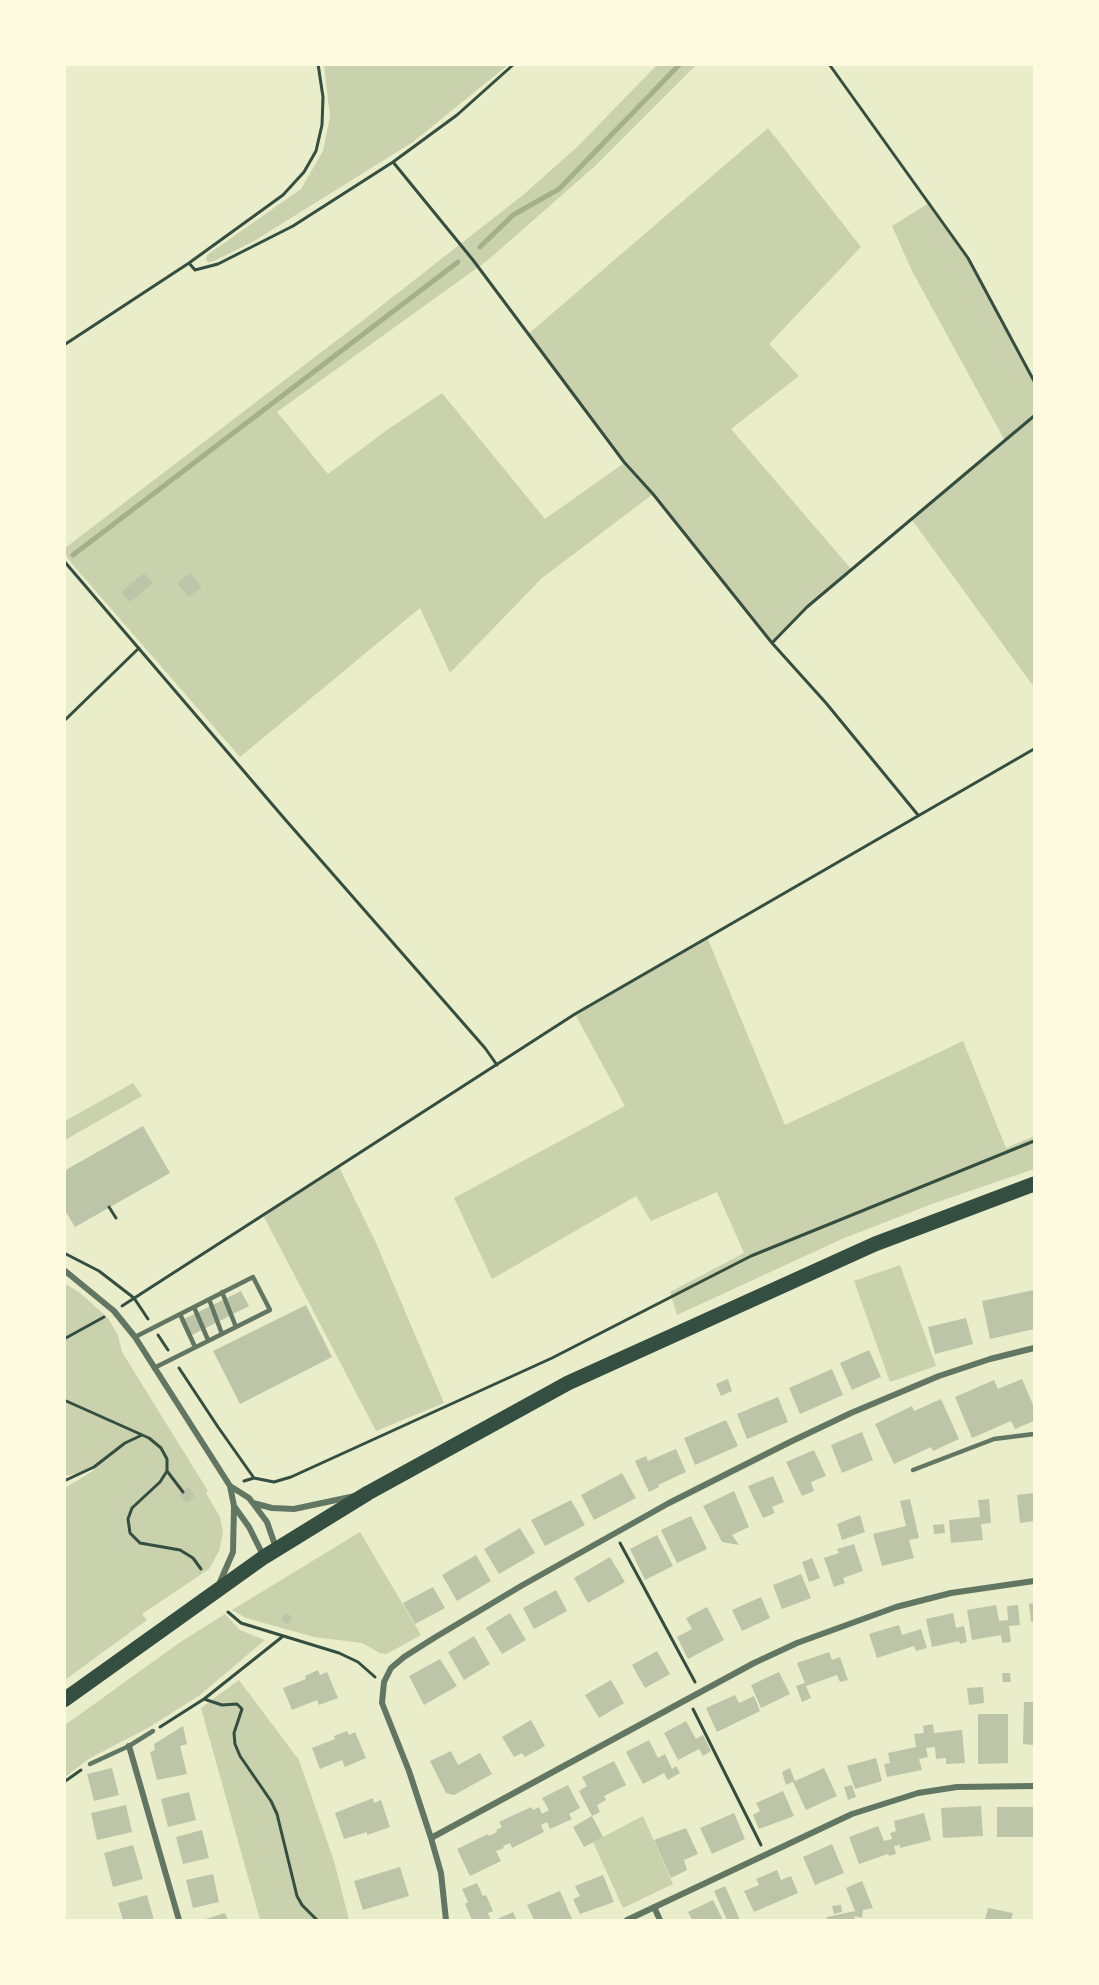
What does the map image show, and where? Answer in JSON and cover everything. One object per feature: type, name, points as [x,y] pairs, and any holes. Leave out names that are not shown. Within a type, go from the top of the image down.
[{"type":"main road","points":[[64,1700],[218,1586],[270,1553],[368,1493],[558,1389],[875,1244],[1035,1184]]},
{"type":"street","points":[[64,1270],[114,1311],[135,1337],[230,1486],[253,1503],[267,1522],[270,1553]]},
{"type":"street","points":[[446,1920],[441,1873],[431,1838],[409,1771],[382,1703],[384,1682],[391,1668],[434,1638],[614,1533],[790,1442],[939,1376],[990,1359],[1035,1348]]},
{"type":"street","points":[[218,1586],[233,1552],[234,1506],[230,1486]]},
{"type":"street","points":[[253,1503],[272,1508],[294,1509],[368,1493]]},
{"type":"street","points":[[234,1506],[270,1553]]},
{"type":"street","points":[[431,1838],[688,1699],[797,1643],[896,1607],[951,1593],[1035,1581]]},
{"type":"street","points":[[129,1746],[179,1920]]},
{"type":"street","points":[[627,1920],[852,1814],[918,1793],[957,1787],[1035,1786]]},
{"type":"street","points":[[654,1907],[660,1920]]},
{"type":"lane","points":[[135,1337],[253,1277],[270,1310],[154,1368]]},
{"type":"lane","points":[[222,1293],[236,1327]]},
{"type":"lane","points":[[209,1299],[222,1334]]},
{"type":"lane","points":[[194,1307],[208,1340]]},
{"type":"lane","points":[[180,1314],[195,1347]]},
{"type":"lane","points":[[913,1470],[994,1439],[1035,1434]]},
{"type":"lane","points":[[90,1764],[129,1746],[153,1731]]},
{"type":"path","points":[[64,345],[189,262],[283,195],[304,172],[316,152],[322,125],[323,97],[318,64]]},
{"type":"path","points":[[189,262],[195,270],[218,264],[293,225],[393,162],[457,115],[514,64]]},
{"type":"path","points":[[829,64],[968,258],[1035,381]]},
{"type":"path","points":[[393,162],[473,260],[624,462],[653,494],[772,643],[826,703],[918,815]]},
{"type":"path","points":[[772,643],[807,607],[1035,416]]},
{"type":"path","points":[[64,561],[485,1048],[497,1065]]},
{"type":"path","points":[[64,721],[139,648]]},
{"type":"path","points":[[134,1298],[575,1014],[1035,749]]},
{"type":"path","points":[[64,1253],[99,1272],[134,1298],[254,1478],[274,1482],[291,1477],[552,1358],[751,1256],[1035,1141]]},
{"type":"path","points":[[109,1207],[116,1218]]},
{"type":"path","points":[[64,1339],[114,1311]]},
{"type":"path","points":[[64,1400],[142,1435],[161,1448],[167,1459],[167,1471],[160,1482],[132,1508],[128,1519],[130,1533],[140,1543],[180,1550],[193,1558],[201,1569]]},
{"type":"path","points":[[64,1481],[94,1467],[124,1443],[142,1435]]},
{"type":"path","points":[[167,1471],[183,1492]]},
{"type":"path","points":[[614,1533],[694,1680]]},
{"type":"path","points":[[228,1612],[241,1623],[339,1653],[358,1662],[384,1682]]},
{"type":"path","points":[[153,1731],[204,1699],[282,1637]]},
{"type":"path","points":[[204,1699],[222,1705],[237,1704],[242,1709],[236,1722],[235,1744],[240,1756],[271,1801],[277,1814],[297,1896],[302,1905],[317,1920]]},
{"type":"path","points":[[688,1699],[760,1843]]},
{"type":"path","points":[[64,1782],[90,1764]]},
{"type":"green space","points":[[324,65],[508,65],[413,142],[254,241],[208,262],[207,255],[301,189],[323,151],[330,117]]},
{"type":"green space","points":[[657,65],[696,65],[595,166],[488,260],[277,412],[328,474],[442,393],[545,519],[624,463],[527,335],[768,128],[861,247],[769,344],[799,376],[731,429],[852,570],[807,607],[772,643],[653,494],[542,578],[450,673],[420,608],[240,757],[73,565],[65,554],[65,548],[523,195],[577,147]]},
{"type":"green space","points":[[929,203],[968,258],[1034,381],[1034,687],[912,520],[1005,441],[912,271],[892,226]]},
{"type":"green space","points":[[707,937],[785,1125],[963,1041],[1006,1148],[1034,1136],[1034,1169],[932,1204],[842,1239],[677,1315],[670,1292],[744,1253],[717,1192],[651,1221],[636,1196],[492,1279],[454,1198],[625,1106],[575,1014]]},
{"type":"green space","points":[[133,1083],[142,1096],[65,1140],[65,1121]]},
{"type":"green space","points":[[339,1167],[376,1243],[444,1403],[376,1431],[263,1215]]},
{"type":"green space","points":[[900,1265],[936,1366],[890,1382],[854,1281]]},
{"type":"green space","points":[[65,1284],[79,1292],[108,1318],[118,1335],[122,1352],[208,1491],[206,1493],[220,1517],[223,1533],[219,1551],[209,1569],[142,1614],[147,1620],[65,1680],[65,1488],[96,1469],[65,1476]]},
{"type":"green space","points":[[360,1532],[421,1635],[386,1654],[362,1643],[314,1637],[246,1618],[232,1610]]},
{"type":"green space","points":[[225,1614],[240,1630],[265,1640],[200,1695],[148,1728],[90,1758],[65,1777],[65,1725],[179,1643]]},
{"type":"green space","points":[[239,1680],[299,1760],[334,1861],[349,1920],[260,1920],[201,1708]]},
{"type":"green space","points":[[643,1816],[673,1884],[623,1908],[593,1842]]},
{"type":"building","points":[[144,573],[153,583],[130,602],[121,592]]},
{"type":"building","points":[[190,573],[201,587],[189,597],[177,583]]},
{"type":"building","points":[[143,1126],[170,1173],[75,1227],[64,1209],[64,1171]]},
{"type":"building","points":[[1034,1290],[1034,1329],[990,1339],[982,1301]]},
{"type":"building","points":[[241,1291],[249,1306],[188,1337],[180,1321]]},
{"type":"building","points":[[306,1305],[332,1357],[240,1404],[213,1351]]},
{"type":"building","points":[[966,1318],[973,1344],[935,1354],[928,1327]]},
{"type":"building","points":[[869,1350],[881,1377],[852,1390],[840,1363]]},
{"type":"building","points":[[832,1369],[843,1395],[800,1414],[789,1388]]},
{"type":"building","points":[[728,1379],[732,1391],[721,1396],[716,1384]]},
{"type":"building","points":[[1022,1379],[1034,1407],[1034,1421],[1015,1429],[1011,1421],[972,1438],[955,1397],[994,1380],[998,1389]]},
{"type":"building","points":[[778,1397],[788,1422],[747,1439],[737,1414]]},
{"type":"building","points":[[941,1399],[959,1439],[933,1451],[931,1447],[894,1464],[875,1424],[912,1406],[914,1411]]},
{"type":"building","points":[[726,1420],[738,1446],[695,1465],[684,1438]]},
{"type":"building","points":[[862,1432],[873,1460],[842,1473],[831,1445]]},
{"type":"building","points":[[676,1449],[686,1472],[658,1485],[659,1487],[649,1492],[635,1461],[646,1456],[648,1461]]},
{"type":"building","points":[[814,1450],[826,1476],[811,1482],[814,1491],[802,1496],[786,1462]]},
{"type":"building","points":[[622,1473],[636,1498],[594,1520],[581,1495]]},
{"type":"building","points":[[773,1476],[784,1502],[772,1507],[775,1513],[763,1518],[748,1486]]},
{"type":"building","points":[[188,1487],[195,1496],[187,1503],[179,1495]]},
{"type":"building","points":[[734,1491],[749,1527],[732,1535],[739,1545],[722,1542],[703,1506]]},
{"type":"building","points":[[1034,1493],[1034,1521],[1020,1523],[1017,1495]]},
{"type":"building","points":[[910,1499],[919,1538],[909,1540],[914,1558],[882,1566],[873,1534],[906,1526],[900,1501]]},
{"type":"building","points":[[989,1499],[991,1523],[981,1524],[983,1540],[951,1543],[949,1520],[980,1517],[978,1500]]},
{"type":"building","points":[[571,1500],[585,1525],[545,1546],[531,1520]]},
{"type":"building","points":[[860,1515],[865,1532],[842,1540],[837,1524]]},
{"type":"building","points":[[691,1516],[707,1549],[677,1563],[661,1530]]},
{"type":"building","points":[[944,1524],[945,1533],[934,1534],[933,1525]]},
{"type":"building","points":[[520,1528],[535,1553],[499,1574],[484,1549]]},
{"type":"building","points":[[657,1535],[673,1566],[645,1580],[630,1549]]},
{"type":"building","points":[[854,1544],[863,1571],[843,1578],[845,1583],[834,1587],[824,1558],[839,1553],[837,1549]]},
{"type":"building","points":[[476,1555],[491,1581],[457,1601],[442,1575]]},
{"type":"building","points":[[610,1557],[625,1582],[588,1603],[574,1578]]},
{"type":"building","points":[[812,1558],[820,1578],[809,1582],[802,1562]]},
{"type":"building","points":[[801,1574],[811,1598],[782,1609],[773,1585]]},
{"type":"building","points":[[433,1587],[445,1608],[415,1624],[403,1603]]},
{"type":"building","points":[[556,1590],[567,1611],[534,1629],[523,1608]]},
{"type":"building","points":[[761,1597],[770,1618],[742,1631],[732,1610]]},
{"type":"building","points":[[1034,1603],[1034,1622],[1031,1622],[1029,1604]]},
{"type":"building","points":[[996,1605],[999,1621],[1008,1620],[1007,1606],[1018,1605],[1020,1625],[1009,1626],[1011,1642],[1002,1643],[1001,1635],[972,1640],[967,1610]]},
{"type":"building","points":[[707,1607],[724,1640],[688,1659],[677,1637],[692,1629],[686,1618]]},
{"type":"building","points":[[287,1613],[293,1618],[287,1624],[281,1619]]},
{"type":"building","points":[[510,1613],[526,1640],[502,1654],[486,1628]]},
{"type":"building","points":[[953,1613],[956,1628],[964,1626],[967,1642],[960,1644],[959,1641],[932,1647],[926,1619]]},
{"type":"building","points":[[899,1625],[902,1635],[921,1629],[927,1648],[916,1651],[914,1646],[877,1658],[869,1634]]},
{"type":"building","points":[[474,1636],[490,1664],[464,1680],[448,1652]]},
{"type":"building","points":[[657,1651],[670,1674],[645,1688],[632,1665]]},
{"type":"building","points":[[829,1652],[832,1660],[840,1657],[848,1680],[840,1682],[837,1675],[806,1686],[811,1698],[802,1702],[796,1686],[805,1683],[797,1663]]},
{"type":"building","points":[[440,1659],[457,1686],[424,1705],[409,1676]]},
{"type":"building","points":[[318,1670],[320,1675],[327,1672],[338,1698],[319,1705],[317,1700],[292,1710],[283,1688],[306,1679],[305,1676]]},
{"type":"building","points":[[779,1672],[790,1694],[761,1708],[751,1685]]},
{"type":"building","points":[[1002,1673],[1010,1673],[1011,1682],[1003,1682]]},
{"type":"building","points":[[611,1680],[624,1703],[599,1718],[585,1695]]},
{"type":"building","points":[[983,1687],[984,1703],[969,1705],[967,1688]]},
{"type":"building","points":[[735,1695],[739,1703],[754,1696],[760,1711],[717,1732],[706,1708]]},
{"type":"building","points":[[1024,1702],[1034,1702],[1034,1745],[1023,1744]]},
{"type":"building","points":[[978,1714],[1008,1714],[1008,1763],[978,1764]]},
{"type":"building","points":[[531,1720],[545,1746],[525,1757],[522,1753],[514,1757],[502,1737]]},
{"type":"building","points":[[686,1721],[696,1739],[703,1735],[711,1751],[703,1756],[699,1749],[678,1760],[664,1733]]},
{"type":"building","points":[[933,1724],[934,1733],[962,1730],[965,1763],[946,1764],[946,1758],[936,1759],[935,1747],[926,1748],[928,1757],[919,1759],[922,1770],[887,1777],[884,1764],[890,1763],[888,1753],[916,1747],[914,1734],[924,1733],[923,1726]]},
{"type":"building","points":[[183,1726],[187,1744],[180,1746],[187,1774],[157,1780],[150,1752],[155,1750],[154,1744]]},
{"type":"building","points":[[347,1731],[349,1735],[355,1732],[366,1758],[345,1767],[342,1760],[320,1769],[312,1748],[335,1739],[334,1736]]},
{"type":"building","points":[[649,1740],[658,1758],[665,1754],[672,1769],[676,1766],[680,1773],[668,1780],[664,1773],[643,1784],[626,1752]]},
{"type":"building","points":[[451,1751],[458,1765],[480,1753],[492,1774],[454,1795],[446,1793],[430,1761]]},
{"type":"building","points":[[876,1758],[882,1781],[855,1789],[847,1766]]},
{"type":"building","points":[[614,1761],[626,1785],[604,1796],[606,1800],[597,1805],[600,1812],[592,1816],[579,1791],[587,1786],[582,1777]]},
{"type":"building","points":[[112,1768],[119,1795],[94,1801],[87,1774]]},
{"type":"building","points":[[790,1768],[795,1781],[786,1785],[782,1772]]},
{"type":"building","points":[[824,1768],[837,1796],[806,1810],[793,1782]]},
{"type":"building","points":[[568,1785],[580,1808],[569,1814],[572,1819],[550,1829],[547,1822],[541,1825],[544,1832],[512,1848],[510,1843],[503,1846],[504,1848],[496,1851],[501,1861],[470,1876],[457,1849],[497,1832],[496,1830],[502,1827],[499,1822],[531,1807],[533,1810],[539,1807],[542,1814],[549,1810],[542,1798]]},
{"type":"building","points":[[852,1785],[856,1797],[848,1800],[844,1787]]},
{"type":"building","points":[[783,1791],[794,1816],[759,1829],[753,1815],[760,1811],[756,1803]]},
{"type":"building","points":[[189,1792],[196,1820],[168,1827],[161,1799]]},
{"type":"building","points":[[373,1798],[374,1803],[381,1800],[390,1827],[367,1835],[367,1832],[344,1839],[335,1813]]},
{"type":"building","points":[[126,1805],[132,1832],[97,1840],[91,1813]]},
{"type":"building","points":[[981,1806],[983,1836],[943,1838],[941,1808]]},
{"type":"building","points":[[997,1807],[1034,1807],[1034,1837],[997,1837]]},
{"type":"building","points":[[734,1813],[745,1839],[712,1854],[700,1828]]},
{"type":"building","points":[[924,1813],[931,1840],[900,1848],[900,1845],[894,1846],[896,1854],[889,1856],[888,1854],[859,1864],[849,1837],[878,1826],[884,1841],[892,1839],[890,1833],[896,1831],[894,1821]]},
{"type":"building","points":[[592,1816],[603,1837],[584,1847],[573,1827]]},
{"type":"building","points":[[686,1828],[698,1854],[684,1860],[687,1870],[671,1878],[654,1840]]},
{"type":"building","points":[[202,1830],[209,1858],[183,1864],[176,1837]]},
{"type":"building","points":[[832,1844],[844,1873],[815,1885],[803,1857]]},
{"type":"building","points":[[133,1845],[143,1879],[113,1887],[104,1853]]},
{"type":"building","points":[[400,1867],[409,1896],[363,1910],[354,1881]]},
{"type":"building","points":[[777,1870],[781,1880],[791,1876],[798,1893],[754,1912],[744,1891],[759,1885],[756,1879]]},
{"type":"building","points":[[213,1874],[219,1902],[193,1908],[186,1880]]},
{"type":"building","points":[[603,1875],[614,1902],[580,1914],[573,1899],[580,1896],[575,1886]]},
{"type":"building","points":[[862,1881],[873,1908],[863,1910],[862,1918],[855,1916],[854,1920],[826,1920],[827,1917],[855,1911],[846,1888]]},
{"type":"building","points":[[477,1883],[483,1896],[486,1895],[493,1911],[488,1913],[491,1920],[472,1920],[465,1904],[468,1902],[462,1889]]},
{"type":"building","points":[[725,1886],[740,1920],[727,1920],[714,1891]]},
{"type":"building","points":[[560,1891],[572,1919],[534,1920],[527,1905]]},
{"type":"building","points":[[147,1895],[154,1920],[123,1920],[118,1903]]},
{"type":"building","points":[[713,1900],[723,1920],[692,1920],[688,1912]]},
{"type":"building","points":[[841,1905],[842,1912],[834,1914],[832,1906]]},
{"type":"building","points":[[988,1908],[1013,1913],[1011,1920],[985,1920]]},
{"type":"building","points":[[513,1912],[517,1920],[495,1920]]},
{"type":"building","points":[[225,1913],[228,1920],[202,1920]]},
{"type":"waterway","points":[[480,247],[513,215],[559,189],[680,64]]},
{"type":"waterway","points":[[73,555],[458,262]]}]
